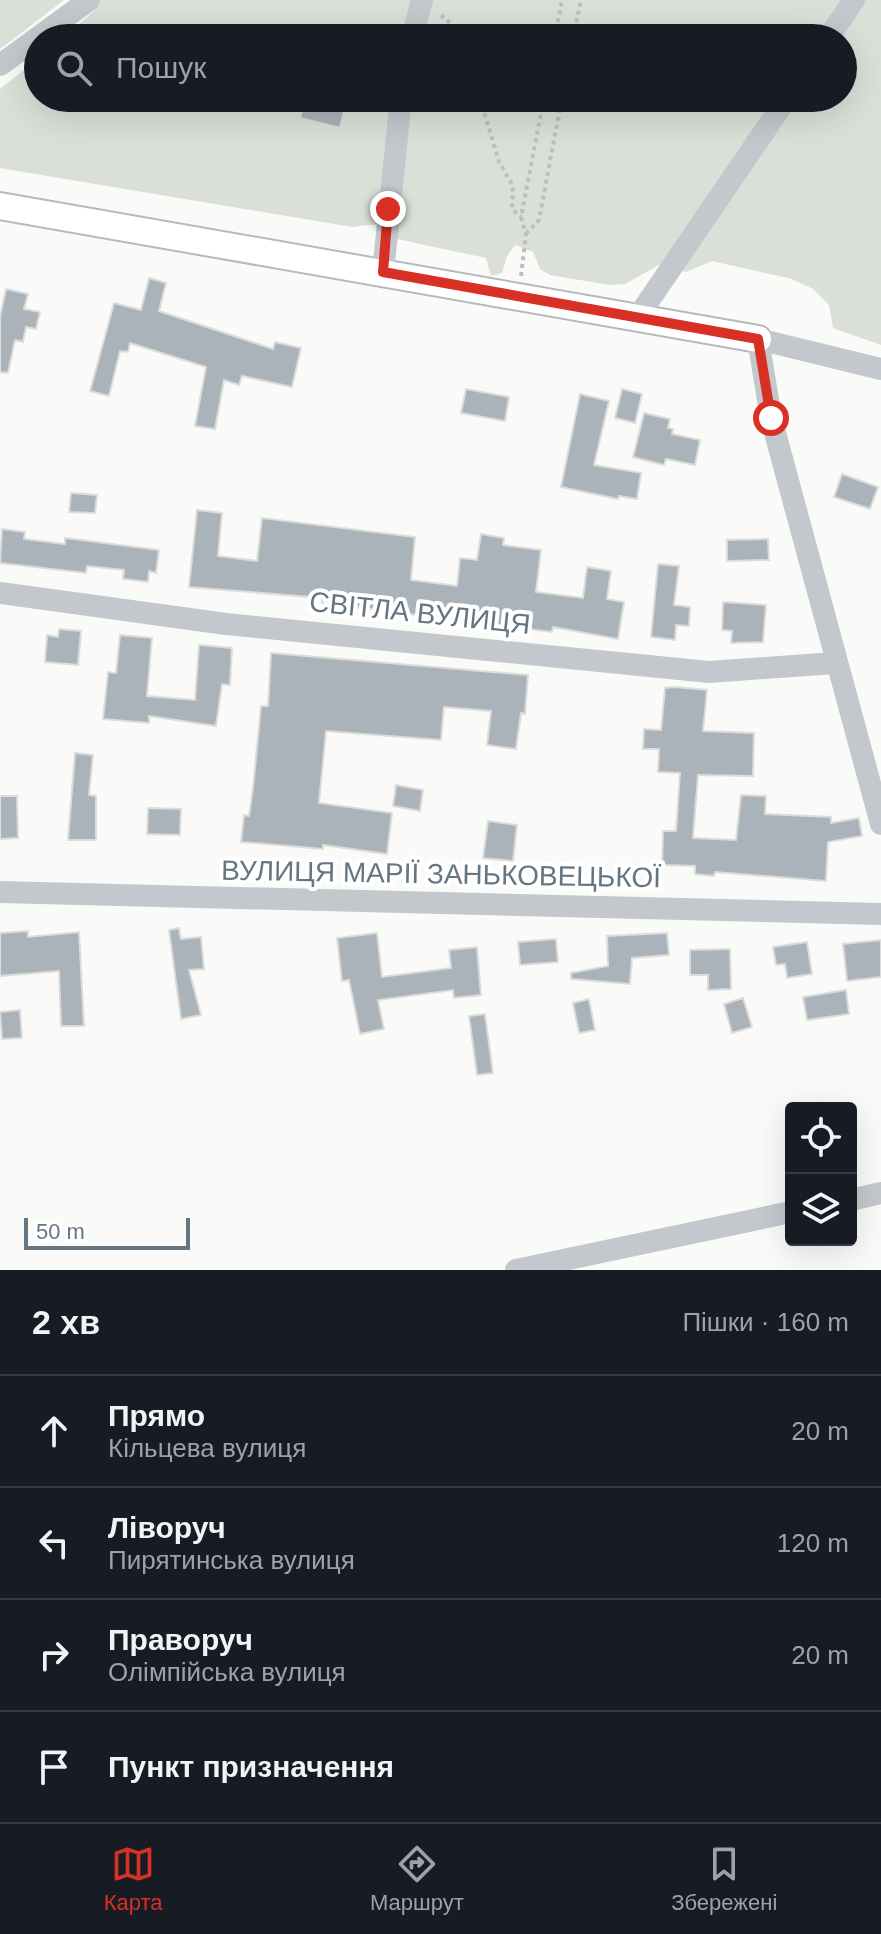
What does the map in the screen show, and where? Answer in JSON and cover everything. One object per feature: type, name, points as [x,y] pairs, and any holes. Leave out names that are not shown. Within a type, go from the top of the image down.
[{"type":"main road","points":[[0,206],[758,339]]},
{"type":"street","points":[[56,24],[89,0]]},
{"type":"street","points":[[838,24],[854,0]]},
{"type":"street","points":[[419,24],[428,4]]},
{"type":"street","points":[[0,65],[24,47]]},
{"type":"street","points":[[383,272],[400,112]]},
{"type":"street","points":[[637,318],[777,112]]},
{"type":"street","points":[[881,369],[758,339],[771,418],[881,824]]},
{"type":"street","name":"СВІТЛА ВУЛИЦЯ","points":[[0,593],[226,624],[709,672],[835,663]]},
{"type":"street","name":"ВУЛИЦЯ МАРІЇ ЗАНЬКОВЕЦЬКОЇ","points":[[0,892],[881,914]]},
{"type":"street","points":[[857,1199],[881,1193]]},
{"type":"street","points":[[516,1270],[785,1213]]},
{"type":"path","points":[[558,24],[562,0]]},
{"type":"path","points":[[576,24],[581,0]]},
{"type":"path","points":[[428,4],[451,24]]},
{"type":"path","points":[[484,112],[499,162],[513,186],[512,209],[521,217]]},
{"type":"path","points":[[541,112],[521,217],[526,234],[539,220],[559,112]]},
{"type":"shaded area","points":[[0,0],[64,0],[33,24],[24,24],[24,31],[0,49]]},
{"type":"shaded area","points":[[100,0],[415,0],[411,24],[79,24],[96,9]]},
{"type":"shaded area","points":[[424,0],[881,0],[881,345],[833,328],[829,305],[813,289],[792,279],[712,261],[686,272],[659,265],[625,284],[610,285],[550,275],[540,269],[533,252],[515,245],[507,256],[502,273],[491,276],[486,258],[397,239],[402,112],[857,112],[857,24],[418,24]]},
{"type":"shaded area","points":[[24,70],[24,112],[392,112],[384,205],[377,224],[352,227],[0,168],[0,89]]},
{"type":"building","points":[[302,112],[344,112],[340,128],[300,118]]},
{"type":"building","points":[[149,278],[166,283],[159,311],[273,349],[275,342],[301,348],[292,387],[242,376],[239,385],[224,380],[215,429],[195,426],[206,367],[130,343],[128,352],[120,351],[109,396],[90,391],[114,303],[141,310]]},
{"type":"building","points":[[6,289],[28,294],[24,309],[40,312],[36,329],[26,327],[23,342],[15,340],[8,373],[0,372],[0,317]]},
{"type":"building","points":[[466,389],[509,397],[505,421],[461,413]]},
{"type":"building","points":[[622,389],[642,394],[635,423],[615,418]]},
{"type":"building","points":[[580,394],[609,401],[594,465],[641,473],[637,499],[619,496],[618,499],[561,487]]},
{"type":"building","points":[[644,413],[670,419],[668,428],[673,429],[672,434],[700,440],[695,465],[666,459],[664,465],[633,457]]},
{"type":"building","points":[[842,474],[878,487],[870,509],[834,497]]},
{"type":"building","points":[[71,493],[97,495],[95,513],[69,512]]},
{"type":"building","points":[[197,510],[222,513],[218,556],[257,561],[262,518],[415,537],[411,580],[457,586],[460,558],[477,560],[481,534],[504,538],[503,545],[541,550],[536,592],[583,598],[587,567],[611,571],[607,599],[624,602],[618,639],[553,627],[552,632],[322,603],[322,598],[189,587]]},
{"type":"building","points":[[2,529],[25,532],[24,539],[65,544],[65,538],[159,550],[156,573],[149,571],[148,582],[123,579],[124,570],[87,566],[86,573],[0,563]]},
{"type":"building","points":[[768,539],[769,560],[727,561],[727,540]]},
{"type":"building","points":[[658,564],[679,566],[674,605],[690,607],[689,626],[676,625],[675,640],[651,637]]},
{"type":"building","points":[[723,602],[766,605],[763,642],[731,643],[732,631],[722,630]]},
{"type":"building","points":[[59,629],[81,631],[78,665],[45,662],[47,635],[58,637]]},
{"type":"building","points":[[120,635],[152,638],[147,696],[195,700],[199,645],[232,648],[230,685],[222,684],[216,726],[149,716],[149,723],[103,719],[108,672],[116,673]]},
{"type":"building","points":[[271,653],[528,675],[525,714],[521,713],[516,749],[487,745],[491,711],[444,707],[441,740],[326,731],[319,803],[392,813],[387,854],[323,845],[323,849],[241,842],[244,815],[249,816],[261,706],[268,706]]},
{"type":"building","points":[[665,688],[707,690],[703,731],[754,733],[753,776],[698,775],[693,838],[736,840],[741,795],[766,796],[765,814],[831,817],[831,823],[859,818],[862,836],[828,842],[826,881],[715,872],[714,876],[695,874],[695,866],[662,865],[663,831],[676,831],[680,773],[658,772],[659,749],[643,749],[644,729],[661,730]]},
{"type":"building","points":[[75,753],[93,755],[89,795],[96,796],[96,840],[68,840]]},
{"type":"building","points":[[396,785],[423,790],[420,811],[393,806]]},
{"type":"building","points":[[0,796],[17,796],[18,838],[0,839]]},
{"type":"building","points":[[148,808],[181,809],[180,835],[147,834]]},
{"type":"building","points":[[488,821],[517,825],[513,861],[483,858]]},
{"type":"building","points":[[179,928],[181,939],[201,937],[204,969],[189,970],[201,1015],[181,1019],[169,930]]},
{"type":"building","points":[[28,931],[28,937],[79,932],[84,1026],[61,1026],[59,971],[0,976],[0,933]]},
{"type":"building","points":[[377,933],[382,977],[451,968],[449,950],[477,947],[481,995],[454,998],[453,990],[378,1000],[384,1029],[360,1034],[349,980],[342,981],[337,938]]},
{"type":"building","points":[[667,933],[669,955],[632,958],[630,984],[571,979],[571,973],[608,966],[607,936]]},
{"type":"building","points":[[556,939],[558,962],[520,965],[518,942]]},
{"type":"building","points":[[881,940],[881,977],[847,981],[843,944]]},
{"type":"building","points":[[807,942],[812,974],[787,978],[785,964],[776,965],[773,947]]},
{"type":"building","points":[[730,949],[731,989],[708,990],[708,975],[690,975],[690,950]]},
{"type":"building","points":[[846,990],[849,1014],[807,1020],[803,997]]},
{"type":"building","points":[[743,998],[752,1027],[732,1033],[724,1004]]},
{"type":"building","points":[[589,999],[595,1030],[579,1033],[573,1003]]},
{"type":"building","points":[[20,1010],[22,1038],[2,1039],[0,1012]]},
{"type":"building","points":[[485,1014],[493,1073],[477,1075],[469,1016]]},
{"type":"route","points":[[388,209],[383,272],[758,339],[771,418]]}]
